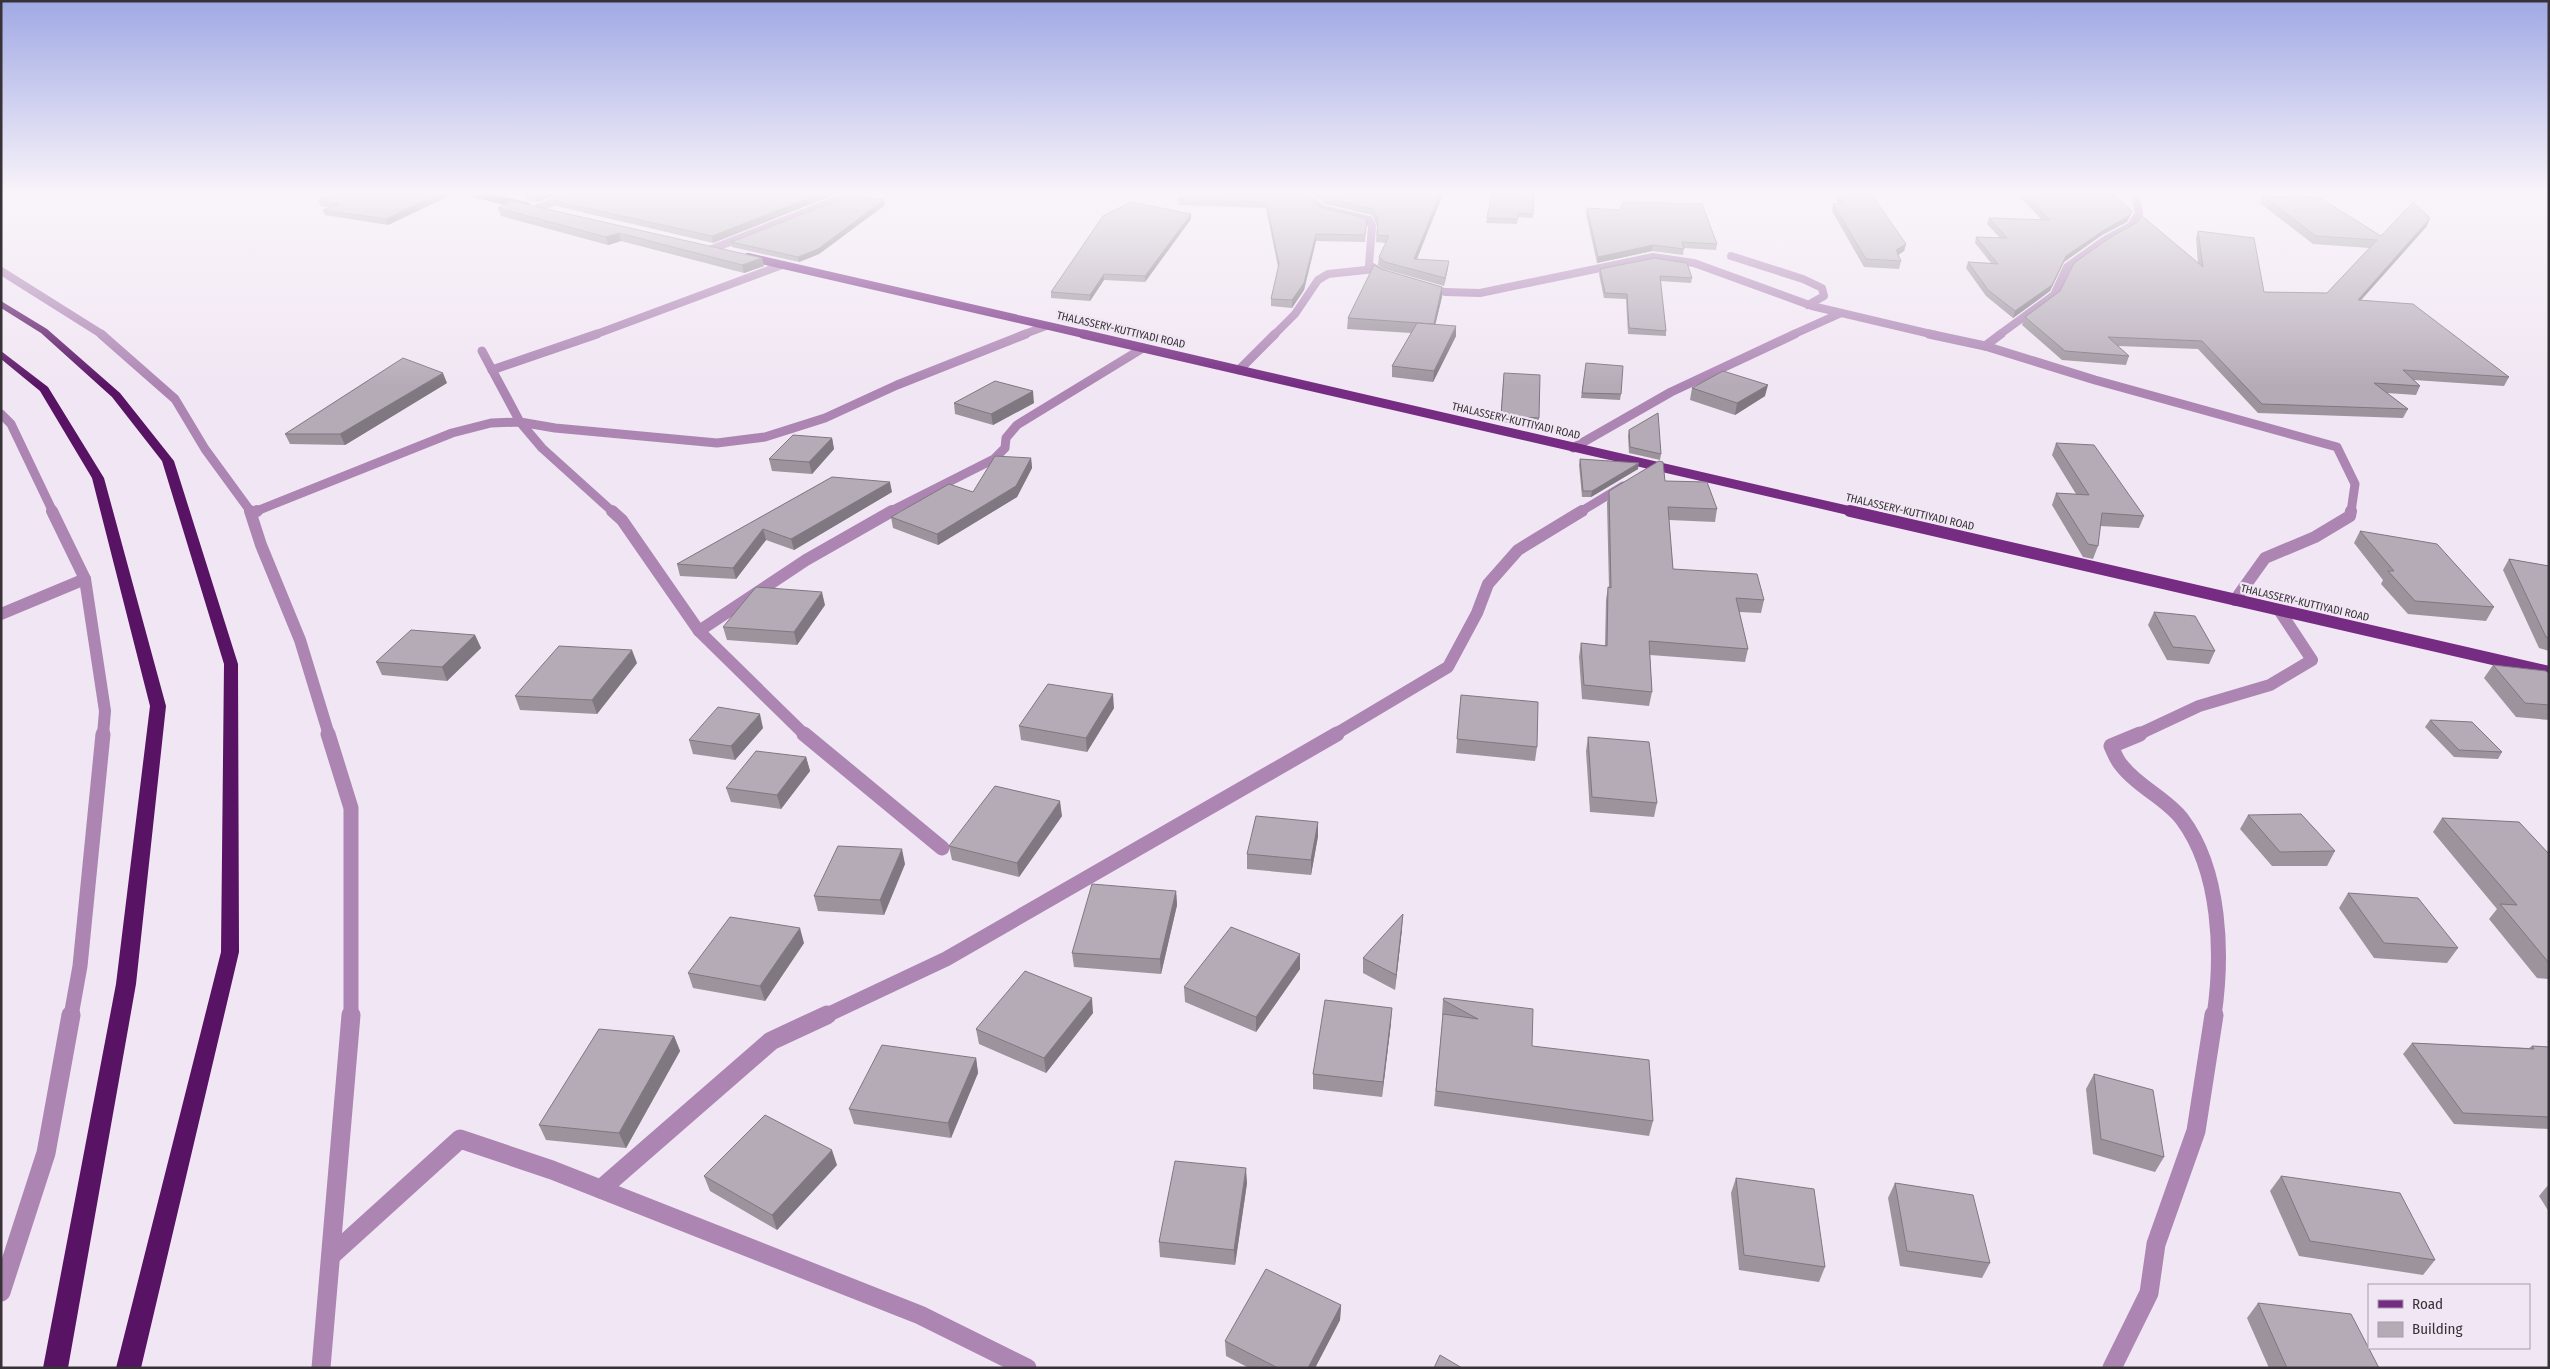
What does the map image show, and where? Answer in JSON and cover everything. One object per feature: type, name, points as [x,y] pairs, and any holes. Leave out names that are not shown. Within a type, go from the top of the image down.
[{"type":"highway","points":[[1,304],[44,331],[116,395],[168,461],[231,664],[230,952],[128,1368]]},
{"type":"highway","points":[[1,354],[44,389],[98,478],[158,706],[126,984],[55,1368]]},
{"type":"main road","name":"THALASSERY-KUTTIYADI ROAD","points":[[751,258],[2549,672]]},
{"type":"street","points":[[1369,258],[1369,264],[1382,274],[1400,279]]},
{"type":"street","points":[[1418,284],[1445,292],[1480,293],[1649,258]]},
{"type":"street","points":[[1674,258],[1705,265],[1808,304],[1985,346],[2095,380],[2336,447],[2355,484],[2350,516],[2315,537],[2265,558],[2235,600]]},
{"type":"street","points":[[1737,258],[1803,279],[1822,288],[1824,296],[1808,304]]},
{"type":"street","points":[[1985,346],[2054,295],[2067,267],[2080,258]]},
{"type":"street","points":[[492,370],[626,324],[782,265]]},
{"type":"street","points":[[1239,370],[1295,314],[1318,280],[1328,274],[1375,269]]},
{"type":"street","points":[[1,271],[110,340],[175,399],[205,449],[252,513],[261,545],[300,640],[351,808],[352,1002],[332,1255],[320,1368]]},
{"type":"street","points":[[1573,448],[1619,418],[1731,363],[1841,313]]},
{"type":"street","points":[[252,513],[452,433],[491,423],[520,422],[555,428],[717,443],[765,437],[825,418],[897,386],[1046,326]]},
{"type":"street","points":[[699,631],[752,592],[896,507],[994,459],[1005,448],[1006,438],[1017,425],[1143,348]]},
{"type":"street","points":[[482,351],[520,422],[542,448],[622,520],[699,631],[809,739],[942,848]]},
{"type":"street","points":[[1,414],[15,433],[85,579],[105,711],[80,966],[46,1153],[1,1292]]},
{"type":"street","points":[[601,1189],[771,1041],[946,959],[1261,779],[1448,667],[1477,613],[1488,584],[1518,550],[1654,466]]},
{"type":"street","points":[[1,614],[85,579]]},
{"type":"street","points":[[2112,1368],[2149,1293],[2156,1244],[2196,1131],[2217,996],[2217,907],[2200,853],[2182,819],[2121,766],[2111,746],[2168,722],[2198,706],[2270,685],[2312,660],[2280,610]]},
{"type":"street","points":[[332,1255],[460,1139],[552,1170],[920,1315],[1028,1368]]},
{"type":"building","points":[[715,258],[762,258],[742,265]]},
{"type":"building","points":[[1074,258],[1158,258],[1145,276],[1104,274],[1090,295],[1051,292]]},
{"type":"building","points":[[1278,258],[1310,258],[1304,283],[1292,300],[1271,299],[1279,264]]},
{"type":"building","points":[[1380,258],[1414,258],[1449,261],[1445,278],[1385,262]]},
{"type":"building","points":[[1654,258],[1687,263],[1692,278],[1660,276],[1666,331],[1629,328],[1627,294],[1605,293],[1600,269]]},
{"type":"building","points":[[1900,258],[1901,261],[1866,259]]},
{"type":"building","points":[[1993,258],[2065,258],[2052,285],[2015,311],[1988,290],[1968,262],[1998,264]]},
{"type":"building","points":[[2081,258],[2192,258],[2203,267],[2202,258],[2258,258],[2264,292],[2327,293],[2360,258],[2395,258],[2358,300],[2413,304],[2509,377],[2403,370],[2420,386],[2374,383],[2408,409],[2262,404],[2202,341],[2108,337],[2129,356],[2065,351],[2025,317],[2060,291],[2074,263]]},
{"type":"building","points":[[1374,265],[1381,269],[1442,287],[1434,324],[1348,318]]},
{"type":"building","points":[[1417,323],[1456,326],[1434,371],[1392,366]]},
{"type":"building","points":[[403,358],[443,373],[340,434],[285,434]]},
{"type":"building","points":[[1586,363],[1623,366],[1621,394],[1582,393]]},
{"type":"building","points":[[1723,371],[1768,385],[1737,403],[1692,388]]},
{"type":"building","points":[[1504,373],[1540,375],[1539,418],[1501,416]]},
{"type":"building","points":[[995,381],[1033,391],[991,414],[954,403]]},
{"type":"building","points":[[1658,413],[1661,454],[1630,447],[1629,430]]},
{"type":"building","points":[[793,435],[832,438],[809,462],[769,459]]},
{"type":"building","points":[[2056,443],[2094,445],[2144,516],[2102,513],[2098,546],[2088,544],[2056,493],[2089,495]]},
{"type":"building","points":[[995,456],[1031,458],[1016,486],[937,534],[891,517],[949,484],[973,492]]},
{"type":"building","points":[[1580,459],[1639,463],[1592,491],[1583,491]]},
{"type":"building","points":[[1659,461],[1663,462],[1665,481],[1707,482],[1717,509],[1668,507],[1673,569],[1757,574],[1764,600],[1736,598],[1748,649],[1649,641],[1652,692],[1584,685],[1581,643],[1607,646],[1608,587],[1611,588],[1609,491]]},
{"type":"building","points":[[832,477],[890,482],[791,539],[763,529],[733,568],[677,564]]},
{"type":"building","points":[[2360,531],[2437,544],[2494,607],[2415,601],[2388,571],[2394,571]]},
{"type":"building","points":[[2509,559],[2549,566],[2549,638],[2546,637]]},
{"type":"building","points":[[756,587],[822,592],[794,632],[723,627]]},
{"type":"building","points":[[2154,612],[2195,616],[2215,651],[2173,647]]},
{"type":"building","points":[[411,630],[475,635],[442,667],[376,662]]},
{"type":"building","points":[[559,646],[632,650],[592,700],[515,696]]},
{"type":"building","points":[[2493,665],[2546,671],[2549,674],[2549,705],[2525,703]]},
{"type":"building","points":[[1048,684],[1113,694],[1086,738],[1019,726]]},
{"type":"building","points":[[1461,695],[1538,702],[1537,747],[1457,739]]},
{"type":"building","points":[[718,707],[760,714],[731,746],[689,740]]},
{"type":"building","points":[[2430,720],[2472,722],[2502,752],[2459,750]]},
{"type":"building","points":[[1588,737],[1649,742],[1657,803],[1592,797]]},
{"type":"building","points":[[756,751],[806,757],[777,795],[726,788]]},
{"type":"building","points":[[995,786],[1060,801],[1017,863],[949,846]]},
{"type":"building","points":[[2301,814],[2335,851],[2280,852],[2248,815]]},
{"type":"building","points":[[1256,816],[1318,822],[1311,860],[1247,854]]},
{"type":"building","points":[[2442,818],[2519,822],[2549,854],[2549,963],[2500,904],[2517,905]]},
{"type":"building","points":[[838,846],[902,849],[880,900],[814,896]]},
{"type":"building","points":[[1092,884],[1176,891],[1160,959],[1072,953]]},
{"type":"building","points":[[2348,893],[2418,898],[2458,948],[2384,943]]},
{"type":"building","points":[[1403,914],[1396,975],[1363,958]]},
{"type":"building","points":[[730,917],[800,928],[760,986],[688,973]]},
{"type":"building","points":[[1231,927],[1300,954],[1256,1017],[1184,987]]},
{"type":"building","points":[[1025,971],[1092,998],[1044,1058],[976,1029]]},
{"type":"building","points":[[1444,998],[1533,1009],[1532,1046],[1649,1060],[1653,1121],[1436,1091],[1443,1014],[1478,1019],[1443,1000]]},
{"type":"building","points":[[1325,1000],[1392,1008],[1383,1082],[1313,1074]]},
{"type":"building","points":[[599,1029],[674,1036],[619,1133],[539,1125]]},
{"type":"building","points":[[2412,1043],[2534,1049],[2532,1046],[2549,1047],[2549,1117],[2463,1113]]},
{"type":"building","points":[[882,1045],[976,1058],[948,1123],[849,1109]]},
{"type":"building","points":[[2094,1074],[2153,1090],[2164,1157],[2101,1139]]},
{"type":"building","points":[[765,1115],[832,1150],[772,1215],[704,1176]]},
{"type":"building","points":[[1175,1161],[1246,1168],[1234,1250],[1159,1242]]},
{"type":"building","points":[[2281,1176],[2400,1193],[2435,1260],[2310,1241]]},
{"type":"building","points":[[1736,1178],[1814,1189],[1825,1267],[1744,1255]]},
{"type":"building","points":[[1895,1183],[1973,1195],[1990,1263],[1907,1251]]},
{"type":"building","points":[[1266,1269],[1341,1305],[1308,1368],[1278,1368],[1225,1341]]},
{"type":"building","points":[[2258,1303],[2351,1314],[2379,1368],[2287,1368]]},
{"type":"building","points":[[1440,1355],[1462,1368],[1434,1368]]}]
